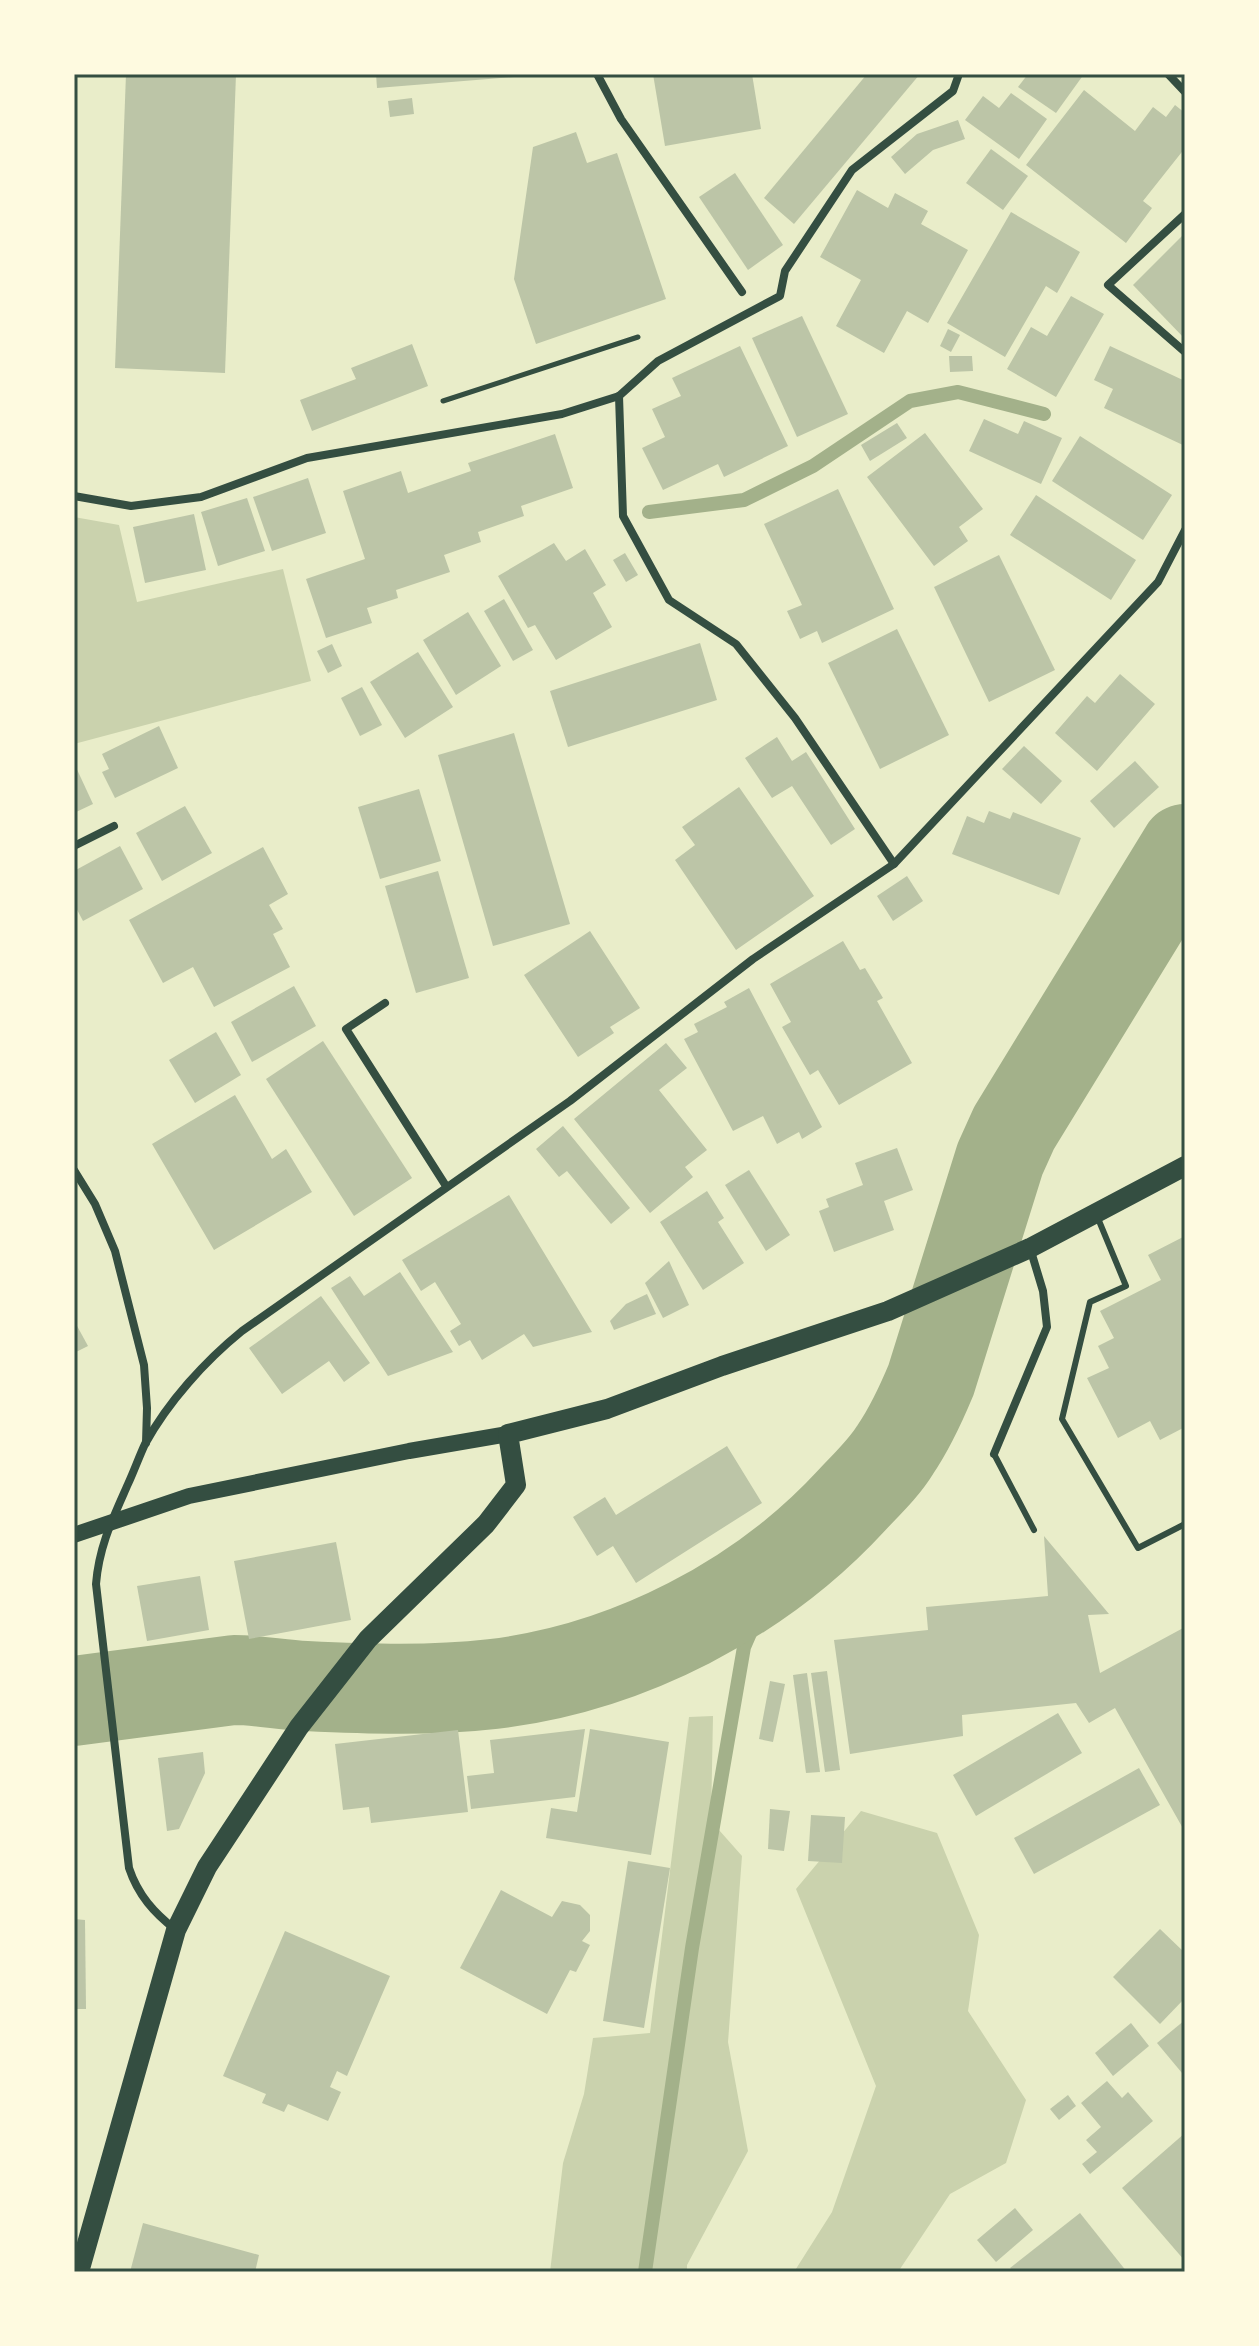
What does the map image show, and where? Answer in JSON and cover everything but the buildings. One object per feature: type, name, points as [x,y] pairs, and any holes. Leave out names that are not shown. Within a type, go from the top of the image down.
[{"type":"main road","points":[[74,1535],[189,1496],[508,1434],[607,1409],[722,1366],[888,1311],[1030,1248],[1185,1166]]},
{"type":"main road","points":[[79,2272],[176,1930],[207,1867],[299,1727],[368,1639],[486,1524],[516,1485],[508,1434]]},
{"type":"street","points":[[597,74],[621,119],[742,292]]},
{"type":"street","points":[[74,496],[131,506],[201,497],[307,458],[562,414],[619,396],[658,361],[780,296],[785,271],[852,170],[953,91],[959,74]]},
{"type":"street","points":[[1168,74],[1185,92]]},
{"type":"street","points":[[1185,214],[1108,285],[1185,352]]},
{"type":"street","points":[[619,396],[623,516],[669,600],[736,644],[795,718],[894,864]]},
{"type":"street","points":[[176,1930],[156,1914],[135,1886],[126,1853],[96,1584],[98,1557],[110,1522],[146,1443],[185,1387],[226,1344],[570,1101],[753,959],[894,864],[1158,582],[1185,530]]},
{"type":"street","points":[[74,846],[114,826]]},
{"type":"street","points":[[385,1003],[346,1029],[446,1186]]},
{"type":"street","points":[[74,1170],[105,1224],[115,1251],[144,1365],[146,1443]]},
{"type":"street","points":[[994,1454],[1047,1327],[1043,1291],[1030,1248]]},
{"type":"lane","points":[[1096,1213],[1126,1286],[1090,1302],[1062,1419],[1138,1548],[1185,1524]]},
{"type":"lane","points":[[994,1454],[1034,1530]]},
{"type":"path","points":[[436,404],[644,335]]},
{"type":"green space","points":[[74,517],[119,525],[137,602],[283,569],[311,681],[74,744]]},
{"type":"green space","points":[[713,1716],[711,1821],[742,1856],[728,2042],[748,2151],[687,2265],[687,2272],[550,2272],[563,2163],[584,2094],[593,2038],[650,2033],[689,1717]]},
{"type":"green space","points":[[861,1811],[937,1833],[979,1935],[968,2011],[1026,2100],[1006,2163],[950,2194],[898,2272],[794,2272],[832,2212],[876,2086],[796,1889]]},
{"type":"waterway","points":[[649,512],[744,500],[813,466],[910,401],[958,392],[1044,414]]},
{"type":"waterway","points":[[74,1701],[234,1680],[376,1689],[470,1686],[543,1676],[642,1645],[734,1598],[776,1568],[816,1536],[864,1488],[906,1433],[931,1380],[1000,1159],[1014,1128],[1185,849]]},
{"type":"waterway","points":[[645,2272],[692,1948],[744,1647],[775,1589],[817,1537]]}]
